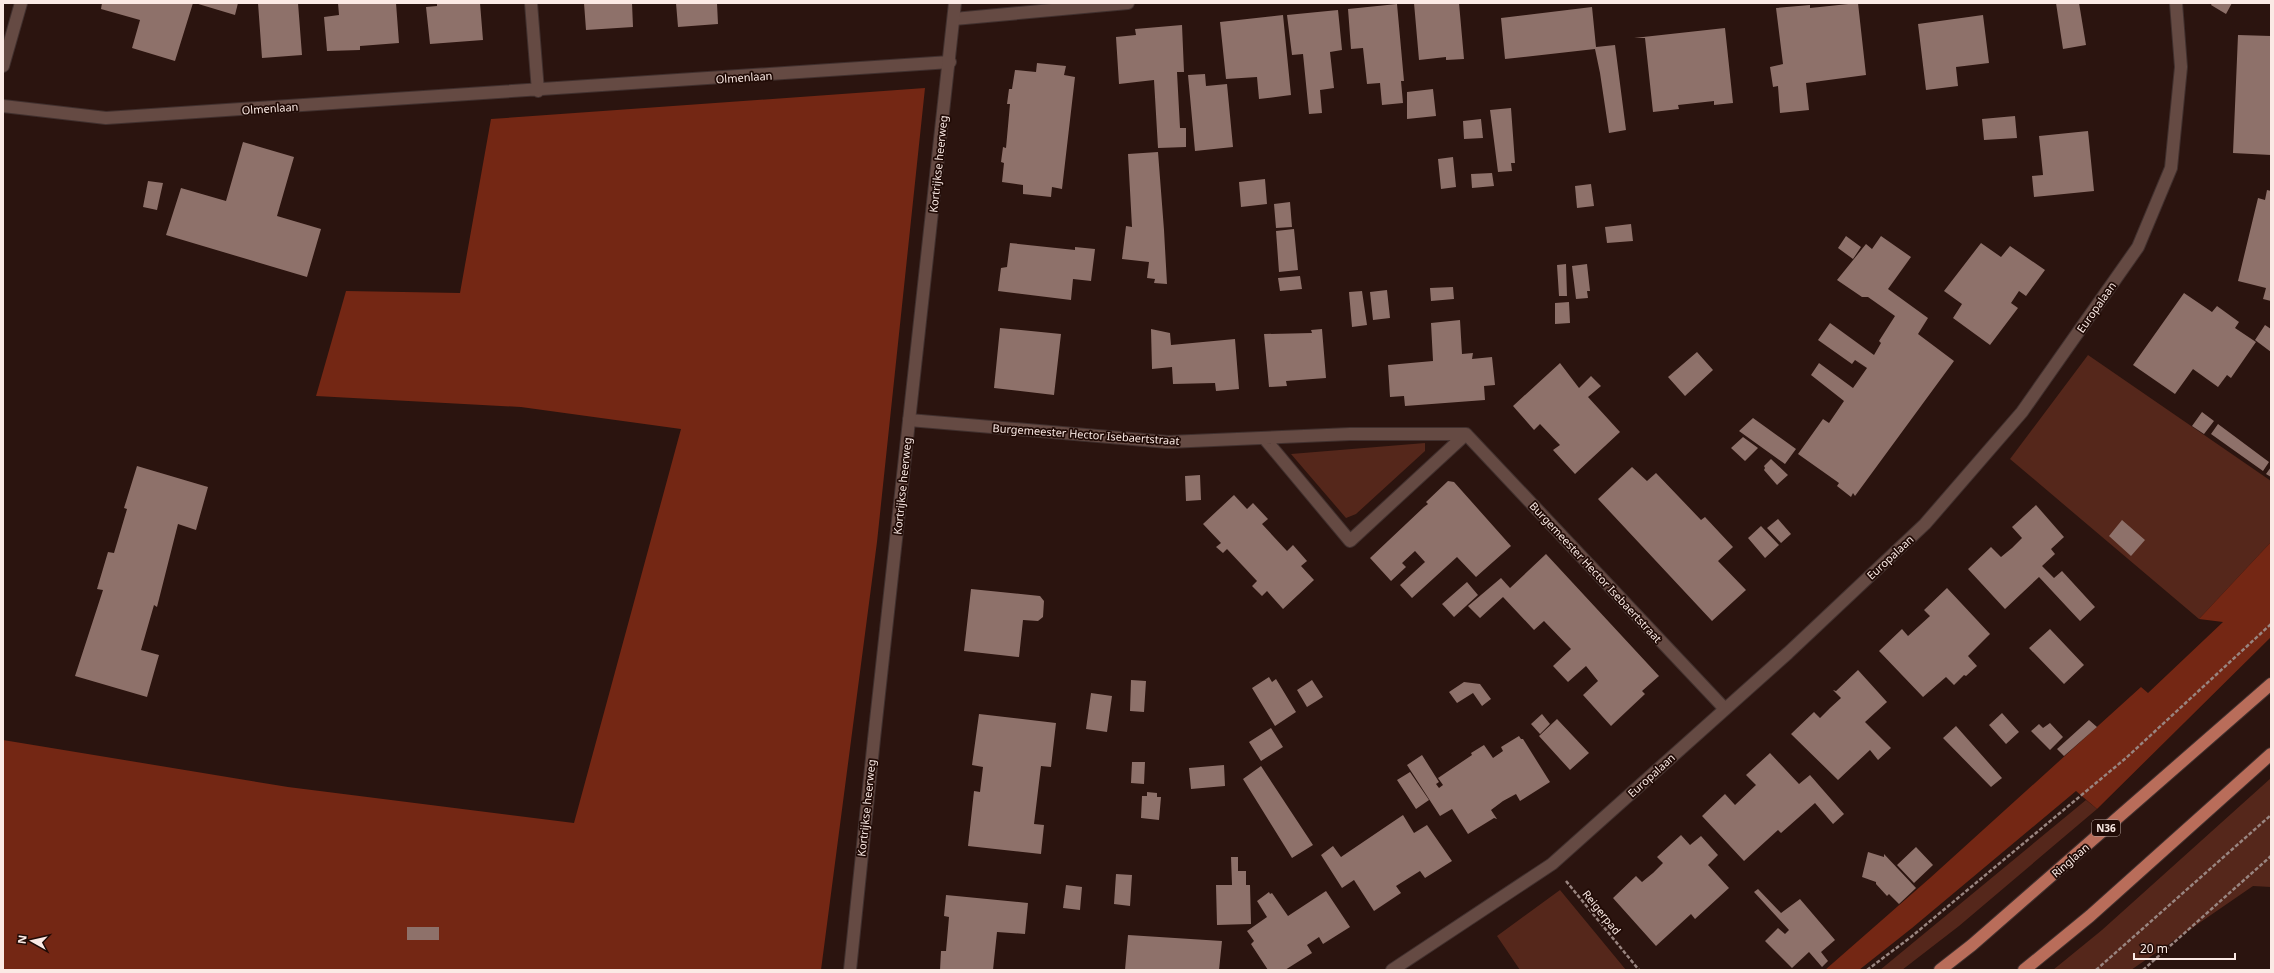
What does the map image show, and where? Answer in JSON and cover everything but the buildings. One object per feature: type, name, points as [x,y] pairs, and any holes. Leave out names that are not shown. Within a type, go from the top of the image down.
[{"type":"main road","name":"Ringlaan","points":[[1940,970],[1972,945],[2271,684]]},
{"type":"main road","points":[[2024,970],[2090,916],[2271,754]]},
{"type":"street","points":[[3,66],[21,3]]},
{"type":"street","points":[[532,3],[538,91]]},
{"type":"street","name":"Kortrijkse heerweg","points":[[850,970],[909,420],[950,62],[955,3]]},
{"type":"street","points":[[954,19],[1128,3]]},
{"type":"street","name":"Europalaan","points":[[1392,970],[1552,864],[1725,709],[1925,524],[2022,412],[2138,247],[2171,168],[2181,66],[2176,3]]},
{"type":"street","name":"Olmenlaan","points":[[3,106],[106,118],[538,91],[950,62]]},
{"type":"street","name":"Burgemeester Hector Isebaertstraat","points":[[909,420],[1168,442],[1350,434],[1466,434],[1725,709]]},
{"type":"street","points":[[1264,438],[1350,541],[1466,434]]},
{"type":"path","points":[[1867,970],[1911,937],[2126,758],[2271,624]]},
{"type":"path","points":[[2096,970],[2271,815]]},
{"type":"path","points":[[2143,970],[2271,856]]},
{"type":"path","name":"Reigerpad","points":[[1552,864],[1639,970]]},
{"type":"shaded area","points":[[925,88],[877,542],[821,970],[3,970],[3,740],[288,787],[574,823],[681,429],[521,407],[316,396],[346,291],[460,293],[491,119]]},
{"type":"shaded area","points":[[2088,355],[2271,481],[2271,542],[2199,619],[2010,459]]},
{"type":"shaded area","points":[[1425,443],[1425,451],[1356,514],[1346,518],[1291,454]]},
{"type":"shaded area","points":[[2271,542],[2271,637],[2097,809],[2076,791],[1912,928],[1859,970],[1825,970],[1930,878],[2141,687],[2148,693],[2223,622],[2199,619]]},
{"type":"shaded area","points":[[2271,778],[2271,887],[2253,886],[2131,970],[2053,970],[2102,930]]},
{"type":"shaded area","points":[[2086,800],[2097,809],[1959,926],[1902,970],[1880,970]]},
{"type":"shaded area","points":[[1560,890],[1626,970],[1520,970],[1497,936]]}]
